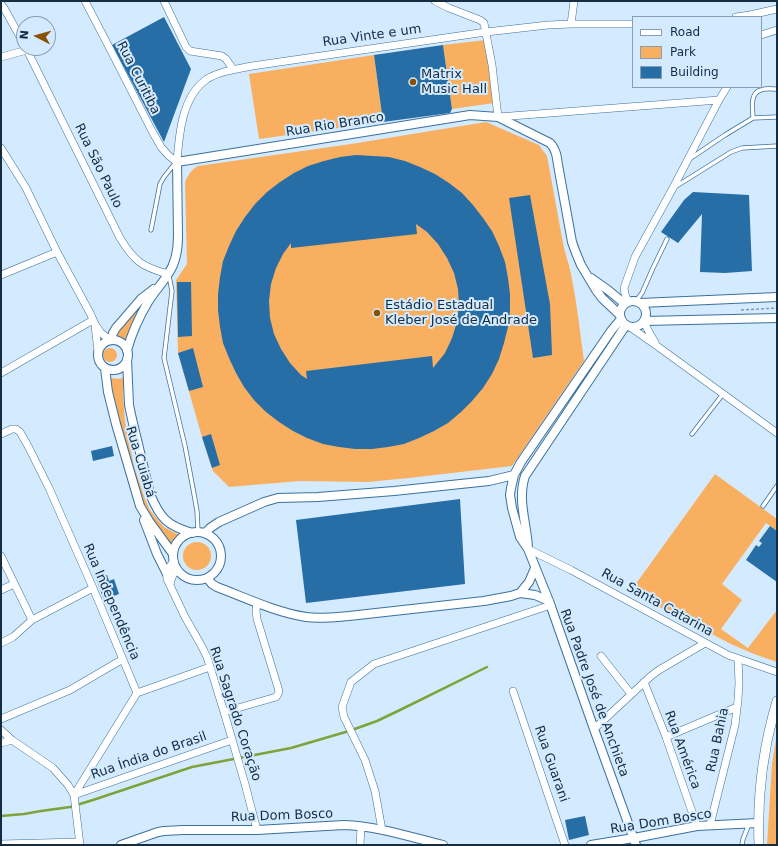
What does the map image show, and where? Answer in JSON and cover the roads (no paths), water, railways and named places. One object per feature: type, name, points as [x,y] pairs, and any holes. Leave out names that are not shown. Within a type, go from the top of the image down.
[{"type":"main road","points":[[759,845],[758,823],[760,794],[766,746],[777,701]]},
{"type":"street","name":"Rua Curitiba","points":[[85,1],[161,147],[168,156],[177,162]]},
{"type":"street","points":[[164,1],[186,47],[190,51],[222,56],[233,69]]},
{"type":"street","points":[[168,10],[172,1]]},
{"type":"street","points":[[435,1],[484,23],[492,65],[498,117]]},
{"type":"street","points":[[572,24],[574,1]]},
{"type":"street","name":"Rua São Paulo","points":[[1,4],[16,29]]},
{"type":"street","points":[[743,16],[777,9]]},
{"type":"street","name":"Rua Vinte e um","points":[[177,162],[178,145],[184,112],[196,89],[207,80],[233,69],[486,32],[548,25],[632,24]]},
{"type":"street","points":[[762,35],[777,30]]},
{"type":"street","points":[[1,57],[16,51]]},
{"type":"street","name":"Rua São Paulo","points":[[30,56],[126,249],[138,262],[152,270],[168,274]]},
{"type":"street","points":[[632,302],[625,294],[624,288],[635,257],[726,88]]},
{"type":"street","points":[[498,117],[719,100]]},
{"type":"street","name":"Rua Rio Branco","points":[[177,162],[470,115],[498,117]]},
{"type":"street","points":[[498,117],[550,143],[553,146],[556,154],[572,242],[581,265],[602,298],[624,321],[777,433]]},
{"type":"street","points":[[1,148],[26,188],[57,252],[94,322],[101,333],[111,340],[121,342],[127,350]]},
{"type":"street","points":[[94,322],[101,365],[109,370],[122,367],[127,359],[127,350],[142,313],[172,267],[178,246],[177,162]]},
{"type":"street","points":[[1,275],[57,252]]},
{"type":"street","points":[[588,275],[615,295],[645,309],[646,313],[644,321],[638,326],[624,321]]},
{"type":"street","points":[[111,340],[116,328],[141,299],[160,285]]},
{"type":"street","points":[[624,321],[620,310],[632,302],[777,297]]},
{"type":"street","points":[[644,321],[777,318]]},
{"type":"street","points":[[528,549],[520,537],[512,508],[510,495],[514,475],[521,462],[611,331],[624,321]]},
{"type":"street","points":[[528,549],[521,500],[522,484],[525,476],[624,321]]},
{"type":"street","points":[[644,321],[657,346]]},
{"type":"street","points":[[1,373],[94,322]]},
{"type":"street","points":[[98,351],[101,345],[111,340]]},
{"type":"street","name":"Rua Cuiabá","points":[[127,359],[129,405],[150,494],[154,504],[167,522],[179,529],[198,533]]},
{"type":"street","name":"Rua Cuiabá","points":[[105,368],[108,392],[116,424],[140,506],[174,558]]},
{"type":"street","name":"Rua Independência","points":[[1,434],[12,429],[16,429],[20,432],[28,446],[49,488],[137,693]]},
{"type":"street","points":[[198,533],[211,536],[217,542],[222,555],[221,562],[214,574],[201,580],[194,580],[182,575],[177,569],[174,558],[175,547],[180,540],[185,535],[198,533],[210,528],[219,522],[264,502],[278,498],[394,491],[489,481],[514,475]]},
{"type":"street","points":[[140,506],[155,548],[167,574]]},
{"type":"street","name":"Rua Padre José de Anchieta","points":[[528,549],[550,603],[635,842]]},
{"type":"street","name":"Rua Santa Catarina","points":[[528,549],[571,570],[728,655],[777,672]]},
{"type":"street","points":[[1,556],[32,620]]},
{"type":"street","points":[[167,574],[174,558]]},
{"type":"street","points":[[520,593],[529,582],[535,568]]},
{"type":"street","points":[[170,587],[171,579],[177,569]]},
{"type":"street","name":"Rua Sagrado Coração","points":[[167,574],[170,587],[185,618],[201,645],[210,667],[245,784],[257,830]]},
{"type":"street","points":[[207,578],[217,587],[288,614],[308,617],[329,617],[484,601],[520,593],[535,595],[550,603]]},
{"type":"street","points":[[1,590],[14,584]]},
{"type":"street","points":[[1,643],[13,637],[32,620],[93,588]]},
{"type":"street","points":[[224,712],[276,697],[279,691],[257,620],[257,602]]},
{"type":"street","points":[[382,830],[375,791],[365,760],[344,716],[342,707],[351,682],[374,664],[550,603]]},
{"type":"street","points":[[594,729],[659,670],[705,643]]},
{"type":"street","points":[[601,656],[631,694]]},
{"type":"street","name":"Rua Bahia","points":[[710,825],[735,725],[739,683],[738,659]]},
{"type":"street","points":[[1,719],[70,690],[123,660]]},
{"type":"street","points":[[74,796],[137,693],[210,667]]},
{"type":"street","name":"Rua América","points":[[644,682],[666,737],[697,826]]},
{"type":"street","name":"Rua Guarani","points":[[513,691],[565,845]]},
{"type":"street","points":[[666,737],[737,707]]},
{"type":"street","points":[[1,730],[12,740],[53,768],[68,785],[74,796],[80,843],[1,844]]},
{"type":"street","points":[[1,742],[12,740]]},
{"type":"street","name":"Rua Índia do Brasil","points":[[74,796],[232,740]]},
{"type":"street","name":"Rua Dom Bosco","points":[[591,845],[635,842],[697,826],[758,823]]},
{"type":"street","name":"Rua Dom Bosco","points":[[121,845],[164,831],[257,830],[344,825],[382,830],[443,845]]},
{"type":"street","points":[[360,826],[360,845]]},
{"type":"lane","points":[[753,118],[754,95],[761,90],[777,89]]},
{"type":"lane","points":[[688,160],[753,118],[777,117]]},
{"type":"lane","points":[[673,188],[730,152],[742,148],[777,146]]},
{"type":"lane","points":[[151,230],[160,184],[177,162]]},
{"type":"lane","points":[[632,302],[642,293],[667,239]]},
{"type":"lane","points":[[168,274],[172,291],[164,358],[185,446],[198,511],[198,533]]},
{"type":"lane","points":[[692,434],[723,394]]},
{"type":"lane","points":[[763,506],[777,486]]},
{"type":"lane","points":[[742,845],[749,824]]},
{"type":"waterway","points":[[1,816],[70,807],[192,767],[291,748],[349,731],[377,721],[487,667]]},
{"type":"place","name":"Matrix Music Hall","points":[[413,82]]},
{"type":"place","name":"Estádio Estadual Kleber José de Andrade","points":[[377,313]]}]
